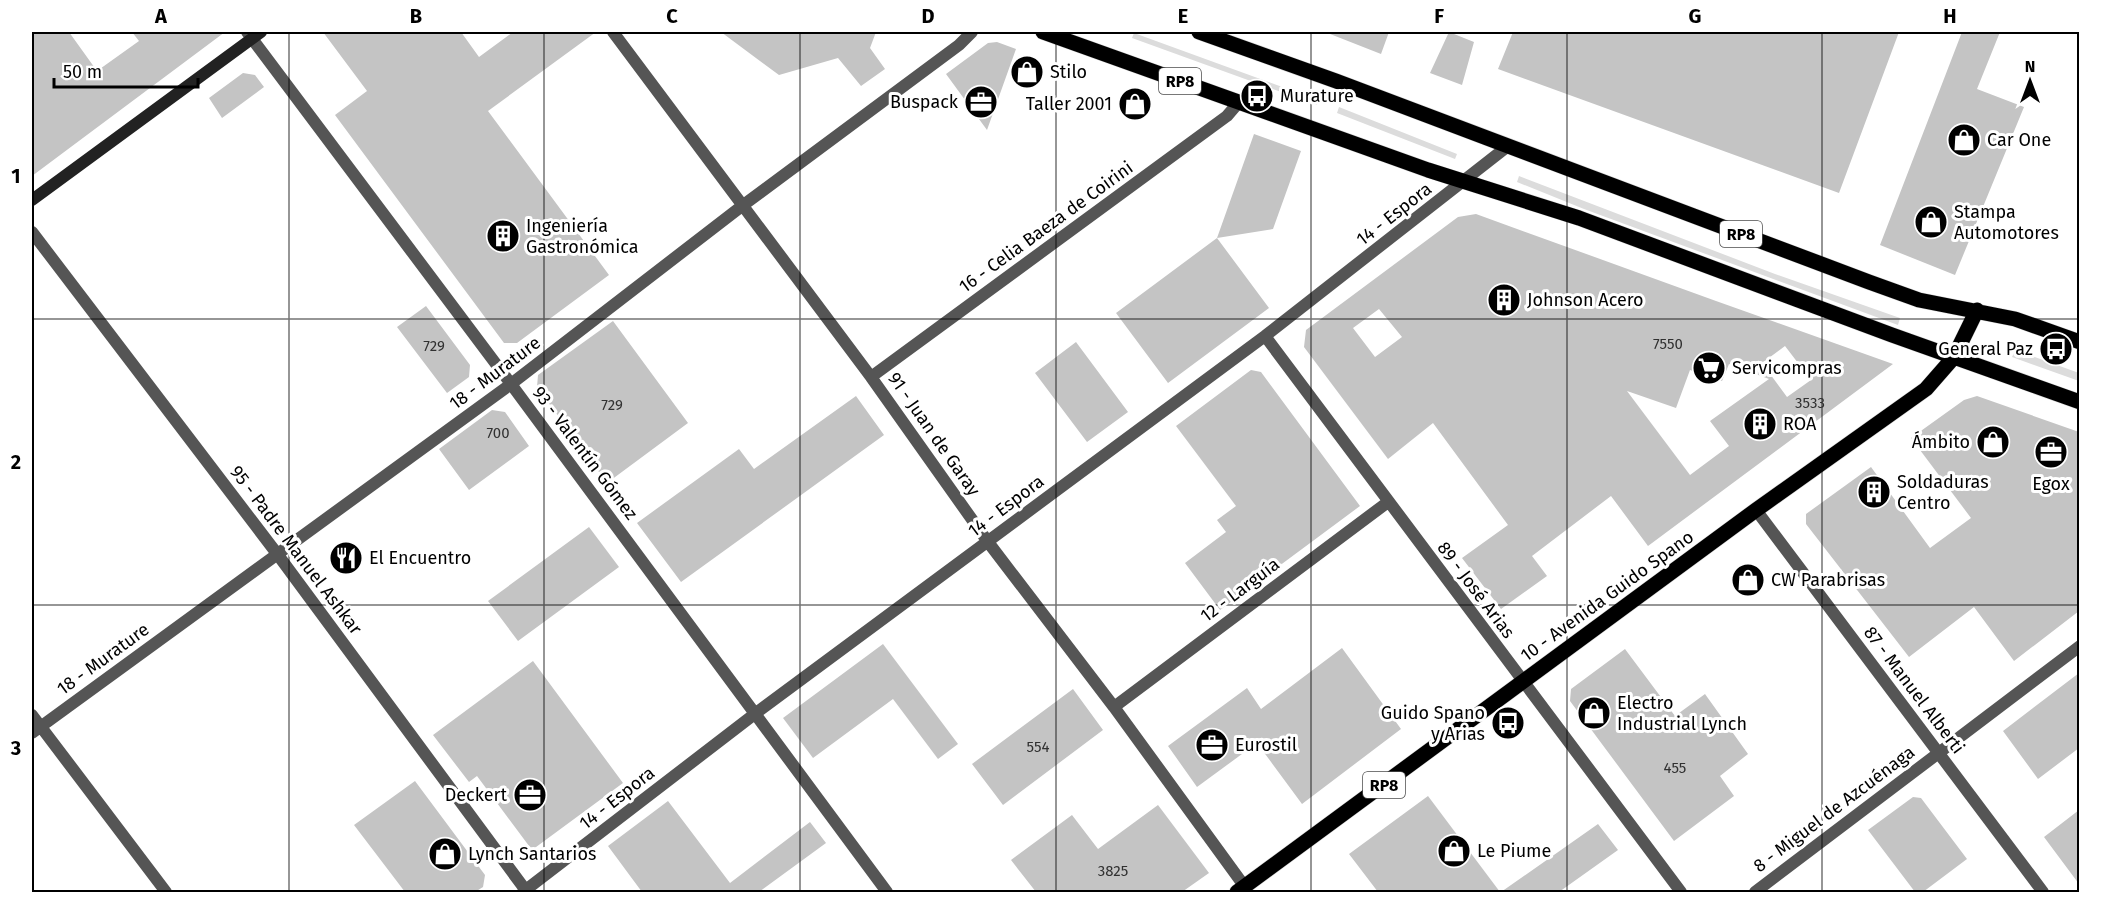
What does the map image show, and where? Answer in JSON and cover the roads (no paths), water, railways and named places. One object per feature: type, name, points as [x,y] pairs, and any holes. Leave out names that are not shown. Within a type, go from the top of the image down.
[{"type":"main road","name":"RP8","points":[[1043,32],[1464,182],[1579,218],[2079,402]]},
{"type":"main road","name":"RP8","points":[[1199,32],[1336,81],[1919,300],[2014,319],[2079,342]]},
{"type":"main road","name":"10 - Avenida Guido Spano","points":[[1241,890],[1756,510],[1926,389],[1954,357],[1977,310]]},
{"type":"street","name":"91 - Juan de Garay","points":[[613,32],[872,377],[988,542],[1114,707],[1241,890]]},
{"type":"street","name":"18 - Murature","points":[[36,730],[511,384],[742,206],[959,45],[972,32]]},
{"type":"street","points":[[32,200],[253,34]]},
{"type":"street","name":"93 - Valentín Gómez","points":[[253,34],[887,892]]},
{"type":"street","name":"16 - Celia Baeza de Coirini","points":[[872,377],[1227,116],[1239,102]]},
{"type":"street","name":"14 - Espora","points":[[525,892],[756,713],[1265,336],[1508,146]]},
{"type":"street","name":"95 - Padre Manuel Ashkar","points":[[32,232],[278,555],[525,892]]},
{"type":"street","name":"89 - José Arias","points":[[1265,336],[1681,892]]},
{"type":"street","name":"12 - Larguía","points":[[1114,707],[1388,502]]},
{"type":"street","name":"87 - Manuel Alberti","points":[[1756,510],[2043,892]]},
{"type":"street","name":"8 - Miguel de Azcuénaga","points":[[1755,892],[2079,646]]},
{"type":"street","points":[[32,715],[36,730],[165,892]]},
{"type":"place","name":"Stilo","points":[[1027,72]]},
{"type":"place","name":"Murature","points":[[1257,96]]},
{"type":"place","name":"Buspack","points":[[981,102]]},
{"type":"place","name":"Taller 2001","points":[[1135,104]]},
{"type":"place","name":"Car One","points":[[1964,140]]},
{"type":"place","name":"Stampa Automotores","points":[[1931,222]]},
{"type":"place","name":"Ingeniería Gastronómica","points":[[503,236]]},
{"type":"place","name":"Johnson Acero","points":[[1504,300]]},
{"type":"place","name":"General Paz","points":[[2056,349]]},
{"type":"place","name":"Servicompras","points":[[1709,368]]},
{"type":"place","name":"ROA","points":[[1760,424]]},
{"type":"place","name":"Ámbito","points":[[1993,442]]},
{"type":"place","name":"Egox","points":[[2051,452]]},
{"type":"place","name":"Soldaduras Centro","points":[[1874,492]]},
{"type":"place","name":"El Encuentro","points":[[346,558]]},
{"type":"place","name":"CW Parabrisas","points":[[1748,580]]},
{"type":"place","name":"Electro Industrial Lynch","points":[[1594,713]]},
{"type":"place","name":"Guido Spano y Arias","points":[[1508,723]]},
{"type":"place","name":"Eurostil","points":[[1212,745]]},
{"type":"place","name":"Deckert","points":[[530,795]]},
{"type":"place","name":"Le Piume","points":[[1454,851]]},
{"type":"place","name":"Lynch Santarios","points":[[445,854]]}]
